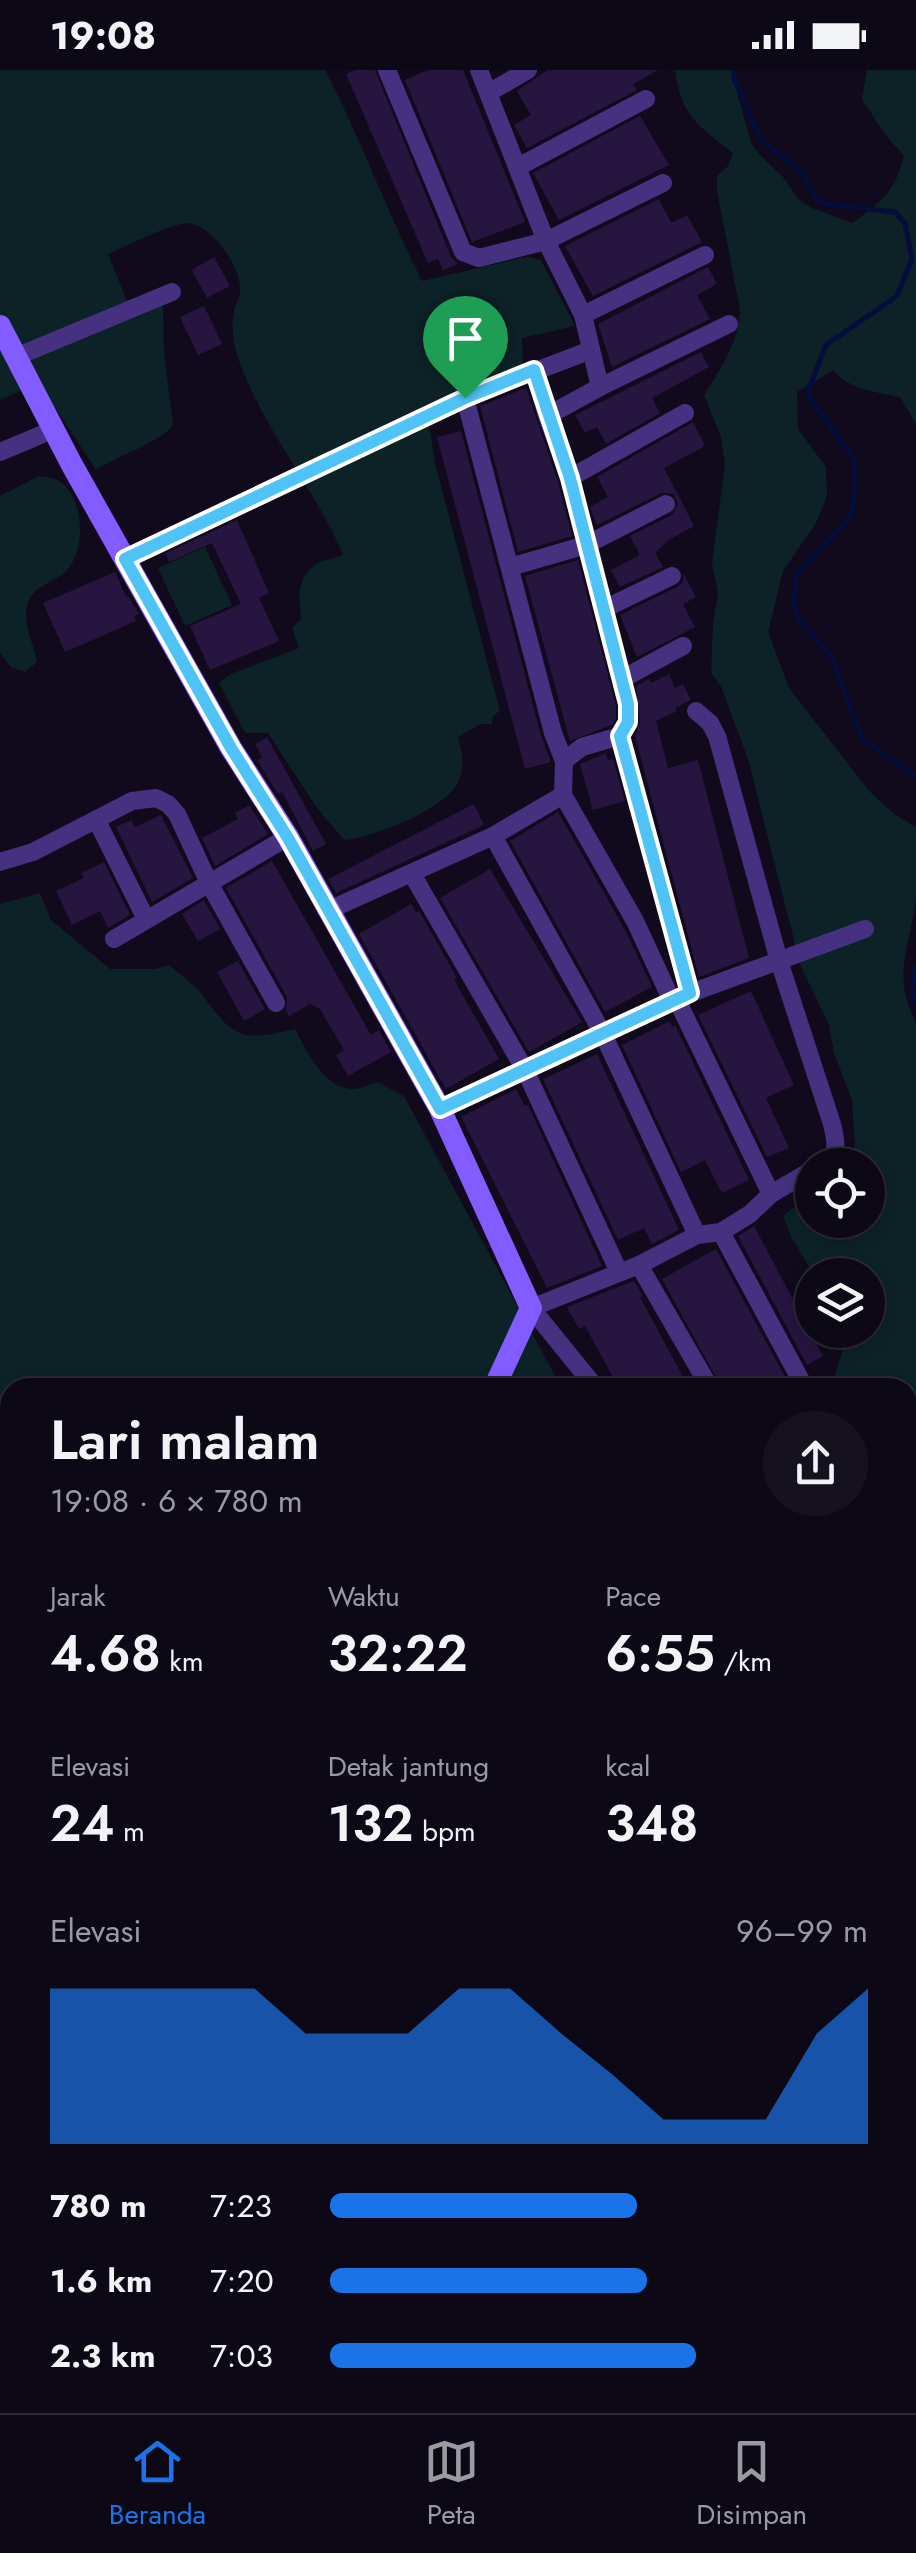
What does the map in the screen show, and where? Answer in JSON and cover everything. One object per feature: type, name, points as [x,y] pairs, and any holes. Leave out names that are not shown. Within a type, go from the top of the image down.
[{"type":"street","points":[[387,70],[463,252],[478,258],[546,242],[664,183]]},
{"type":"street","points":[[479,70],[546,242],[583,315],[600,387]]},
{"type":"street","points":[[490,92],[528,70]]},
{"type":"street","points":[[518,167],[646,99]]},
{"type":"street","points":[[583,315],[705,256]]},
{"type":"street","points":[[18,356],[172,292]]},
{"type":"street","points":[[548,416],[729,324]]},
{"type":"street","points":[[0,326],[231,748],[288,838],[440,1109],[532,1308],[588,1378]]},
{"type":"street","points":[[125,559],[465,398],[591,350]]},
{"type":"street","points":[[534,370],[570,478],[622,679],[628,722],[620,736],[680,998]]},
{"type":"street","points":[[465,398],[553,733],[564,761],[563,795],[680,998],[771,1194]]},
{"type":"street","points":[[570,478],[686,413]]},
{"type":"street","points":[[0,452],[55,429]]},
{"type":"street","points":[[510,567],[586,544],[666,504]]},
{"type":"street","points":[[604,609],[672,576]]},
{"type":"street","points":[[622,679],[683,646]]},
{"type":"street","points":[[696,710],[717,736],[779,961],[806,1037],[836,1148]]},
{"type":"street","points":[[564,761],[582,747],[620,736]]},
{"type":"street","points":[[327,912],[493,836],[563,795]]},
{"type":"street","points":[[0,862],[97,822],[132,801],[147,798],[168,804],[276,1004]]},
{"type":"street","points":[[97,822],[146,919]]},
{"type":"street","points":[[493,836],[603,1034],[697,1235]]},
{"type":"street","points":[[114,939],[288,838]]},
{"type":"street","points":[[412,874],[525,1070],[619,1272]]},
{"type":"street","points":[[440,1109],[680,998],[865,929]]},
{"type":"street","points":[[499,1378],[532,1308],[639,1265],[697,1235],[721,1232],[795,1180]]},
{"type":"street","points":[[721,1232],[800,1378]]},
{"type":"street","points":[[639,1265],[704,1378]]},
{"type":"green space","points":[[0,70],[325,70],[422,281],[526,257],[541,260],[575,326],[522,338],[523,365],[427,411],[435,463],[500,711],[493,716],[492,724],[481,724],[458,737],[462,755],[460,778],[449,794],[422,813],[388,828],[344,840],[317,808],[268,733],[245,733],[219,683],[231,674],[299,648],[292,628],[301,619],[302,581],[318,563],[343,554],[248,384],[233,335],[239,281],[232,261],[211,234],[187,223],[108,254],[127,301],[163,306],[173,425],[167,431],[96,470],[43,389],[20,391],[0,400]]},
{"type":"green space","points":[[675,70],[731,70],[751,143],[760,155],[800,201],[852,223],[886,195],[904,156],[862,99],[867,70],[916,70],[916,424],[900,397],[855,386],[833,370],[797,392],[798,429],[826,467],[827,496],[816,523],[783,571],[768,632],[789,688],[870,792],[916,827],[916,899],[903,974],[916,1022],[916,1378],[834,1378],[843,1348],[885,1348],[885,1258],[804,1258],[783,1216],[795,1207],[795,1238],[885,1238],[885,1148],[854,1148],[852,1100],[834,1053],[829,1024],[801,967],[748,759],[721,686],[711,673],[718,593],[712,563],[725,465],[721,437],[704,395],[728,354],[739,321],[717,191],[717,176],[728,166],[733,153],[701,127],[682,99]]},
{"type":"green space","points":[[39,476],[61,482],[67,488],[77,507],[80,530],[72,563],[29,600],[27,623],[37,662],[25,672],[11,667],[0,653],[0,496]]},
{"type":"green space","points":[[205,547],[232,605],[185,626],[158,568]]},
{"type":"green space","points":[[40,893],[51,920],[110,969],[155,969],[169,965],[197,988],[233,1030],[252,1036],[295,1029],[318,1068],[335,1083],[355,1089],[378,1082],[404,1096],[556,1378],[0,1378],[0,904]]},
{"type":"building","points":[[375,70],[451,257],[458,264],[443,270],[438,259],[428,263],[346,74]]},
{"type":"building","points":[[428,70],[463,70],[525,222],[472,242],[405,80]]},
{"type":"building","points":[[548,70],[658,70],[633,84],[637,90],[527,148],[514,125],[531,115],[517,91]]},
{"type":"building","points":[[640,116],[669,165],[559,220],[533,173]]},
{"type":"building","points":[[659,199],[671,223],[687,215],[702,242],[593,296],[565,246]]},
{"type":"building","points":[[214,257],[230,286],[207,298],[192,270]]},
{"type":"building","points":[[708,267],[717,284],[697,295],[710,319],[612,367],[598,324]]},
{"type":"building","points":[[204,306],[222,344],[198,355],[180,317]]},
{"type":"building","points":[[701,352],[709,367],[652,398],[660,413],[606,444],[597,427],[585,433],[575,415]]},
{"type":"building","points":[[526,388],[572,536],[518,552],[480,406]]},
{"type":"building","points":[[693,422],[705,446],[664,468],[694,526],[667,541],[655,553],[663,567],[620,587],[611,570],[640,555],[630,536],[672,515],[678,504],[674,494],[661,493],[597,525],[590,507],[608,497],[597,477]]},
{"type":"building","points":[[461,431],[551,762],[525,769],[437,437]]},
{"type":"building","points":[[237,520],[269,593],[259,598],[279,641],[210,670],[190,626],[241,604],[212,543],[169,562],[166,553]]},
{"type":"building","points":[[578,560],[616,706],[616,719],[612,725],[570,741],[525,576]]},
{"type":"building","points":[[115,572],[139,614],[134,616],[136,621],[65,652],[43,603]]},
{"type":"building","points":[[684,574],[696,597],[683,604],[695,627],[637,657],[620,615],[677,587]]},
{"type":"building","points":[[669,674],[675,688],[683,684],[691,700],[656,721],[668,768],[698,760],[749,958],[699,977],[635,736],[640,722],[636,686]]},
{"type":"building","points":[[267,737],[326,844],[313,851],[282,792],[278,794],[257,760],[262,757],[255,744]]},
{"type":"building","points":[[606,753],[608,760],[613,759],[625,801],[593,810],[580,764]]},
{"type":"building","points":[[474,804],[484,825],[336,893],[328,879]]},
{"type":"building","points":[[249,805],[268,834],[215,866],[202,838],[238,819],[235,813]]},
{"type":"building","points":[[558,812],[626,932],[652,987],[605,1012],[510,841]]},
{"type":"building","points":[[161,815],[193,878],[152,902],[116,827],[131,820],[135,827]]},
{"type":"building","points":[[272,861],[371,1035],[379,1030],[391,1052],[348,1076],[336,1055],[344,1050],[320,1009],[310,1004],[289,1016],[287,997],[226,888]]},
{"type":"building","points":[[104,862],[130,915],[108,928],[100,911],[72,925],[56,891],[84,878],[81,873]]},
{"type":"building","points":[[490,869],[582,1022],[529,1052],[440,898]]},
{"type":"building","points":[[204,900],[220,929],[198,941],[182,914]]},
{"type":"building","points":[[411,904],[419,911],[499,1059],[446,1089],[359,934]]},
{"type":"building","points":[[238,961],[265,1009],[244,1021],[217,972]]},
{"type":"building","points":[[751,991],[794,1085],[766,1098],[789,1148],[767,1157],[698,1015]]},
{"type":"building","points":[[670,1021],[749,1180],[722,1193],[705,1160],[681,1172],[622,1045]]},
{"type":"building","points":[[597,1054],[679,1230],[652,1244],[644,1228],[618,1240],[543,1079]]},
{"type":"building","points":[[516,1089],[528,1105],[602,1266],[547,1288],[461,1117]]},
{"type":"building","points":[[754,1226],[795,1303],[795,1343],[738,1236]]},
{"type":"building","points":[[716,1249],[786,1378],[716,1378],[662,1279]]},
{"type":"building","points":[[634,1281],[684,1378],[614,1378],[585,1326],[579,1329],[567,1307]]},
{"type":"building","points":[[798,1348],[819,1348],[823,1356],[807,1365]]},
{"type":"waterway","points":[[734,70],[734,79],[761,139],[802,172],[816,198],[826,204],[895,212],[905,223],[912,259],[897,296],[826,345],[807,394],[854,459],[855,488],[851,516],[796,575],[794,606],[799,620],[831,656],[862,739],[916,776]]},
{"type":"waterway","points":[[916,966],[912,991],[916,1004]]},
{"type":"route","points":[[534,370],[570,478],[622,679],[628,722],[620,736],[690,993],[440,1109],[125,559],[465,398],[534,370]]}]
